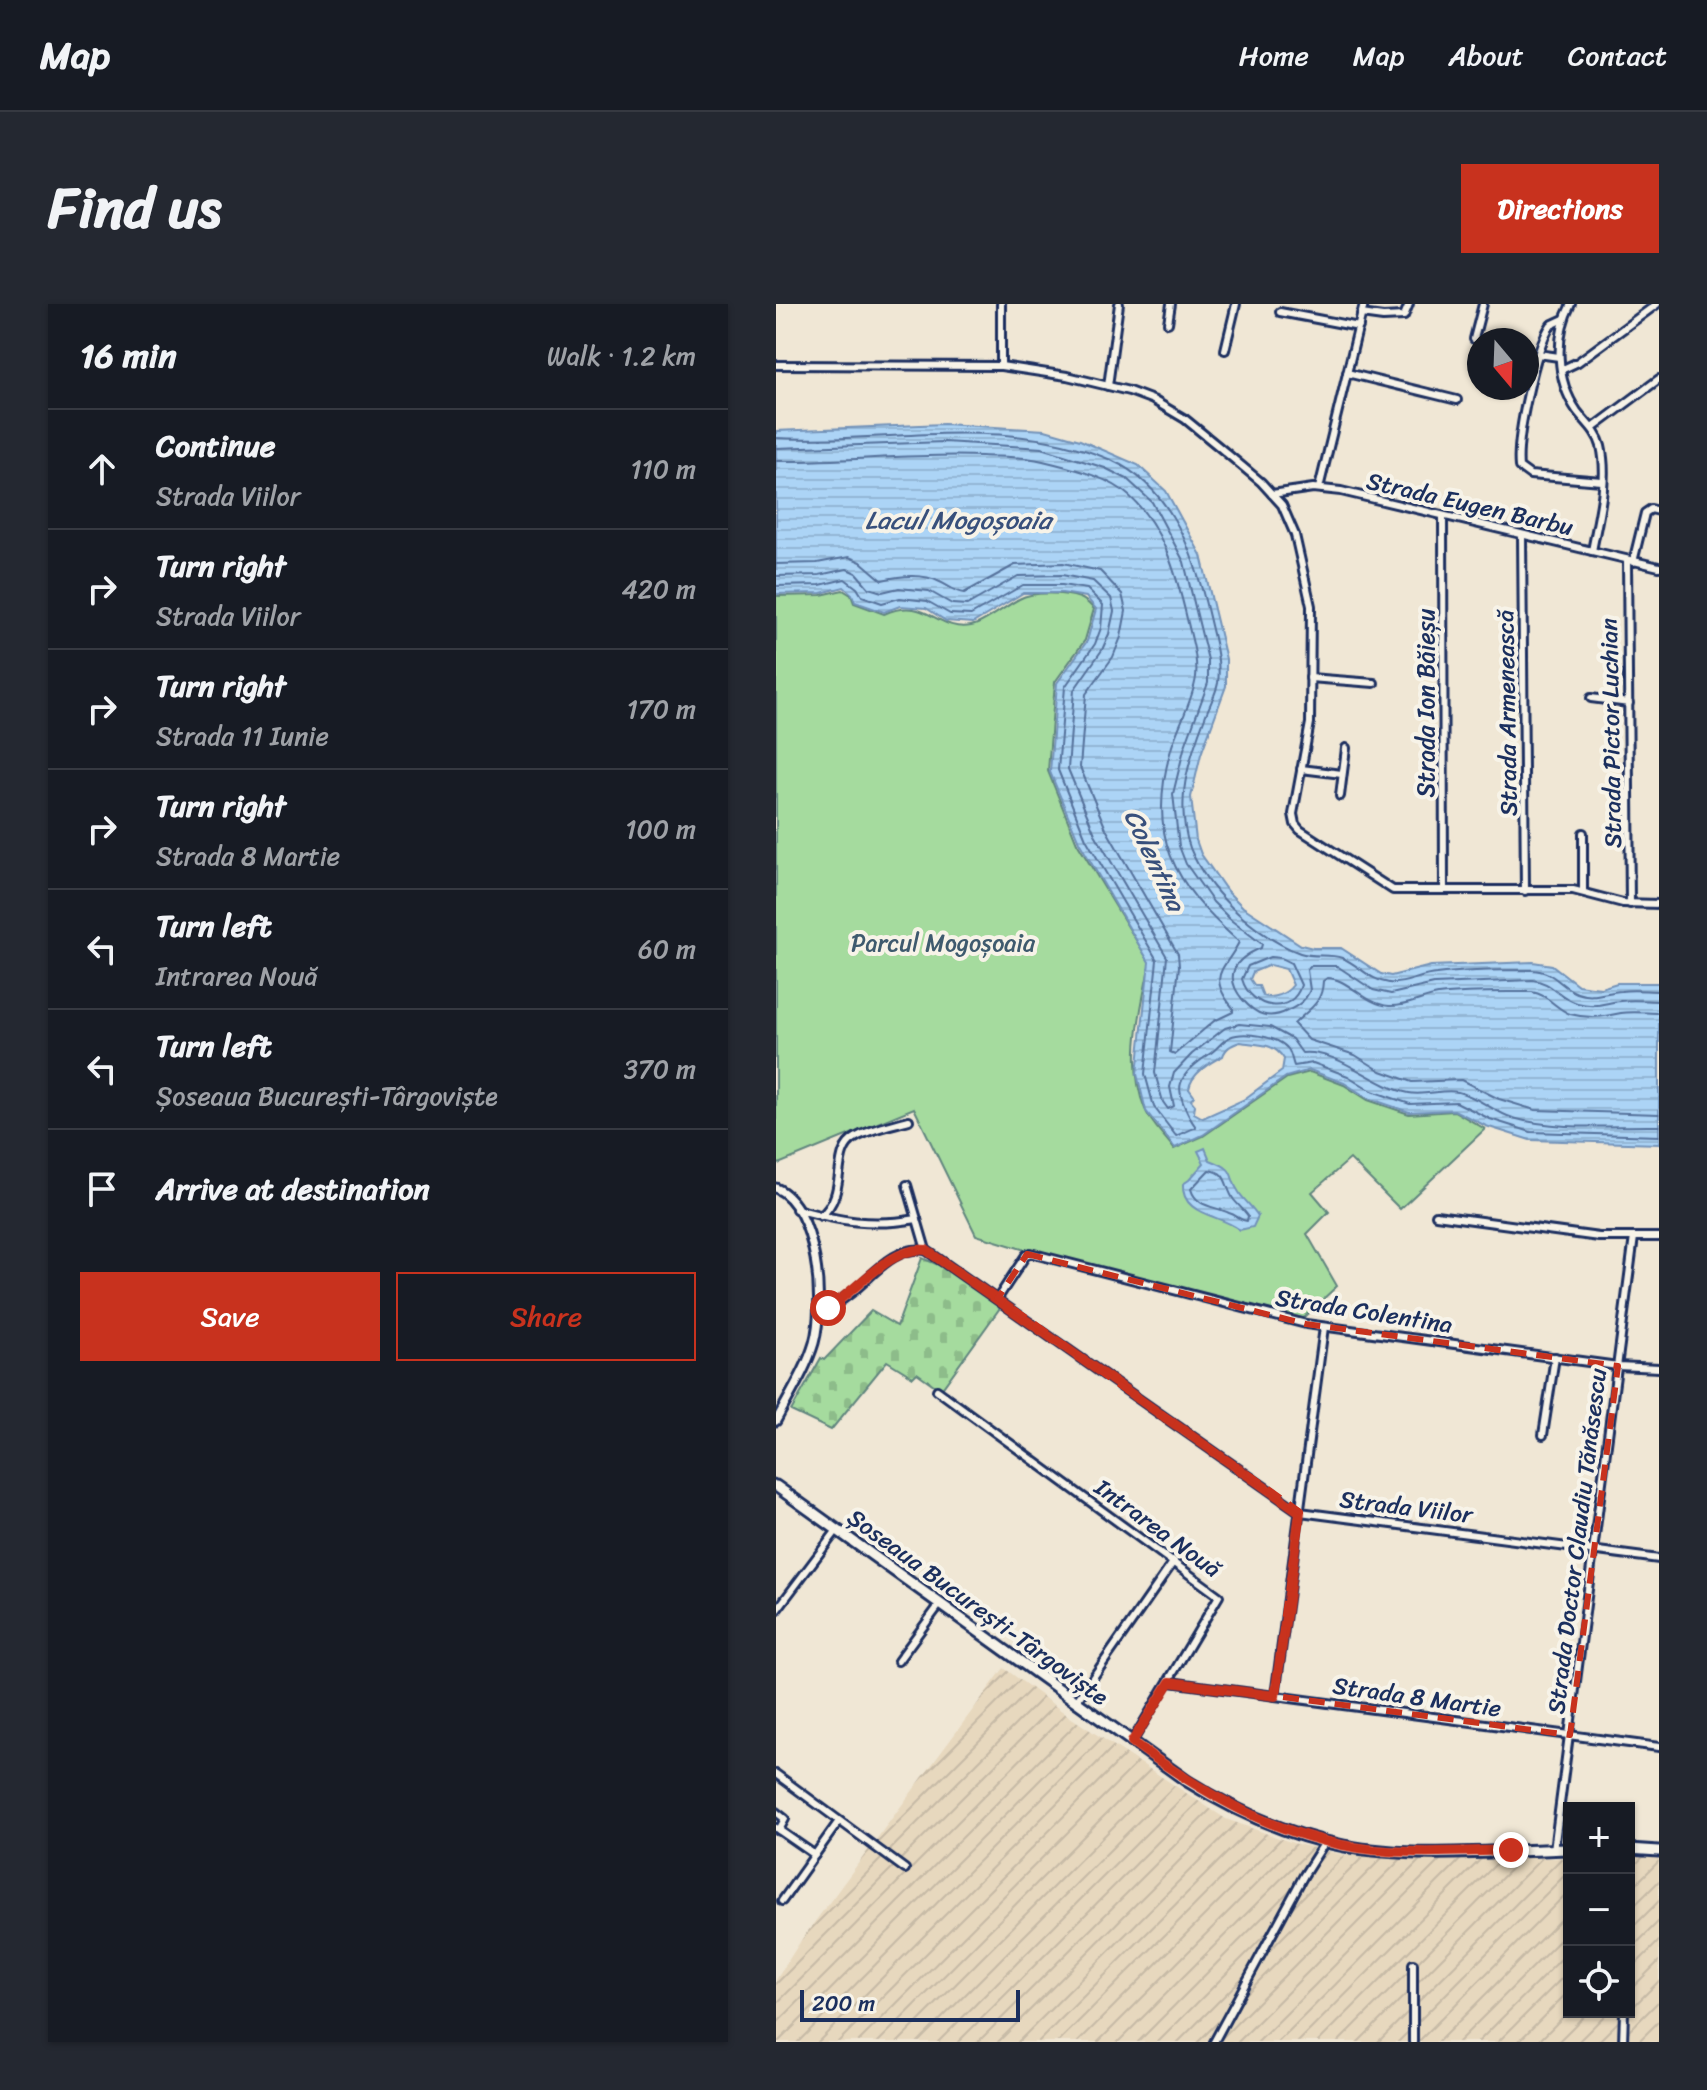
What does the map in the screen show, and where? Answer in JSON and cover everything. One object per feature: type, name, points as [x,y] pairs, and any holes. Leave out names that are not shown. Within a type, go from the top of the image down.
[{"type":"main road","name":"Șoseaua București-Târgoviște","points":[[777,1488],[1187,1781],[1222,1802],[1272,1825],[1325,1842],[1390,1851],[1563,1849]]},
{"type":"main road","points":[[1635,1849],[1659,1851]]},
{"type":"street","points":[[1001,304],[1001,366]]},
{"type":"street","points":[[1108,386],[1119,304]]},
{"type":"street","points":[[1168,323],[1171,304]]},
{"type":"street","points":[[1225,350],[1236,304]]},
{"type":"street","points":[[1319,488],[1364,304]]},
{"type":"street","points":[[1361,314],[1396,318],[1404,316],[1409,304]]},
{"type":"street","points":[[1477,328],[1483,304]]},
{"type":"street","points":[[1571,304],[1564,319],[1559,357],[1561,370],[1565,388],[1577,410],[1593,428],[1602,451],[1602,481],[1592,551]]},
{"type":"street","points":[[1561,370],[1578,362],[1657,304]]},
{"type":"street","points":[[1280,312],[1359,327]]},
{"type":"street","points":[[1539,352],[1551,325],[1564,319]]},
{"type":"street","points":[[1539,354],[1559,357]]},
{"type":"street","points":[[776,365],[1001,366],[1108,386],[1153,400],[1185,419],[1272,494],[1289,519],[1311,606],[1310,723],[1293,814],[1300,830],[1393,890],[1583,891],[1630,904],[1659,904]]},
{"type":"street","points":[[1347,373],[1457,400]]},
{"type":"street","points":[[1593,428],[1659,379]]},
{"type":"street","points":[[1528,400],[1519,438],[1519,467],[1530,475],[1602,481]]},
{"type":"street","name":"Strada Eugen Barbu","points":[[1272,494],[1319,488],[1341,491],[1659,567]]},
{"type":"street","name":"Strada Pictor Luchian","points":[[1630,904],[1630,561],[1645,513],[1651,509],[1659,511]]},
{"type":"street","name":"Strada Ion Băieșu","points":[[1443,517],[1444,890]]},
{"type":"street","name":"Strada Armenească","points":[[1522,535],[1525,891]]},
{"type":"street","points":[[1310,678],[1374,683]]},
{"type":"street","points":[[1591,698],[1629,703]]},
{"type":"street","points":[[1340,796],[1346,748]]},
{"type":"street","points":[[1301,769],[1342,774]]},
{"type":"street","points":[[1583,833],[1583,891]]},
{"type":"street","points":[[821,1216],[836,1197],[838,1171],[847,1144],[856,1136],[909,1120]]},
{"type":"street","points":[[818,1314],[851,1293],[890,1260],[913,1249],[926,1250],[907,1185]]},
{"type":"street","points":[[776,1188],[785,1193],[809,1235],[814,1253],[818,1314],[811,1352],[776,1421]]},
{"type":"street","points":[[796,1209],[871,1224],[917,1219]]},
{"type":"street","points":[[1436,1215],[1599,1237],[1659,1237]]},
{"type":"street","name":"Strada Doctor Claudiu Tănăsescu","points":[[1554,1850],[1634,1237]]},
{"type":"street","name":"Strada Viilor","points":[[926,1250],[1300,1512],[1659,1559]]},
{"type":"street","name":"Strada Colentina","points":[[998,1298],[1030,1253],[1324,1327],[1618,1366],[1659,1368]]},
{"type":"street","points":[[1275,1696],[1324,1327]]},
{"type":"street","points":[[1543,1435],[1555,1357]]},
{"type":"street","name":"Intrarea Nouă","points":[[937,1390],[1219,1596],[1132,1742]]},
{"type":"street","points":[[776,1611],[837,1530]]},
{"type":"street","points":[[1076,1702],[1174,1561]]},
{"type":"street","points":[[898,1661],[940,1604]]},
{"type":"street","name":"Strada 8 Martie","points":[[1170,1682],[1659,1747]]},
{"type":"street","points":[[776,1774],[905,1869]]},
{"type":"street","points":[[776,1812],[785,1819],[778,1829],[815,1855]]},
{"type":"street","points":[[782,1901],[839,1821]]},
{"type":"street","points":[[1214,2042],[1280,1917],[1325,1842]]},
{"type":"street","points":[[1413,1964],[1413,2042]]},
{"type":"street","points":[[1623,2042],[1624,2018]]},
{"type":"highlighted area","points":[[1027,1254],[1306,1324],[1618,1366],[1570,1735],[1275,1696],[1300,1512],[998,1298]]},
{"type":"shaded area","points":[[1004,1668],[1070,1717],[1226,1819],[1293,1843],[1344,1855],[1563,1858],[1563,2018],[1635,2018],[1635,1856],[1659,1857],[1659,2042],[776,2042],[776,1980],[802,1939]]},
{"type":"green space","name":"Parcul Mogoșoaia","points":[[843,590],[851,595],[854,603],[884,614],[911,609],[959,626],[976,625],[1019,599],[1033,595],[1074,596],[1094,609],[1085,640],[1055,682],[1048,771],[1077,843],[1150,963],[1137,1036],[1136,1073],[1147,1114],[1174,1149],[1203,1136],[1287,1078],[1310,1072],[1344,1085],[1368,1100],[1409,1114],[1454,1111],[1485,1129],[1400,1209],[1350,1159],[1312,1192],[1329,1212],[1307,1234],[1337,1286],[1303,1318],[976,1235],[914,1108],[776,1165],[776,596],[821,595]]},
{"type":"green space","points":[[922,1258],[941,1266],[1002,1305],[941,1390],[917,1373],[913,1377],[887,1361],[831,1430],[791,1411],[821,1358],[824,1360],[871,1311],[897,1326]]},
{"type":"water","name":"Lacul Mogoșoaia","points":[[944,424],[1045,430],[1080,440],[1138,465],[1166,491],[1201,555],[1226,659],[1226,686],[1201,754],[1191,797],[1196,840],[1201,854],[1227,891],[1243,907],[1301,945],[1341,948],[1381,974],[1391,976],[1431,966],[1533,962],[1552,965],[1578,985],[1601,988],[1617,983],[1659,983],[1659,1144],[1530,1140],[1486,1126],[1454,1110],[1409,1112],[1368,1098],[1344,1083],[1310,1070],[1286,1077],[1203,1135],[1175,1148],[1146,1111],[1137,1074],[1149,962],[1079,842],[1050,772],[1057,683],[1087,641],[1096,609],[1086,597],[1062,593],[1023,593],[973,623],[946,621],[926,608],[900,606],[884,612],[855,602],[844,587],[821,593],[776,594],[776,431]],"holes":[[[1270,965],[1286,969],[1293,985],[1280,995],[1267,997],[1250,979],[1253,972]],[[1240,1042],[1265,1045],[1275,1050],[1284,1059],[1282,1071],[1243,1100],[1203,1118],[1194,1113],[1195,1105],[1191,1100],[1194,1096],[1189,1089],[1193,1078]]]},
{"type":"water","points":[[1205,1148],[1210,1160],[1229,1171],[1236,1188],[1258,1216],[1253,1227],[1240,1230],[1188,1202],[1183,1184],[1204,1163],[1198,1151]]},
{"type":"route","points":[[828,1308],[905,1251],[926,1250],[1300,1512],[1275,1696],[1170,1682],[1132,1742],[1205,1792],[1245,1813],[1298,1834],[1343,1846],[1390,1851],[1511,1850]]},
{"type":"water label","name":"Colentina","points":[[1155,860]]}]
